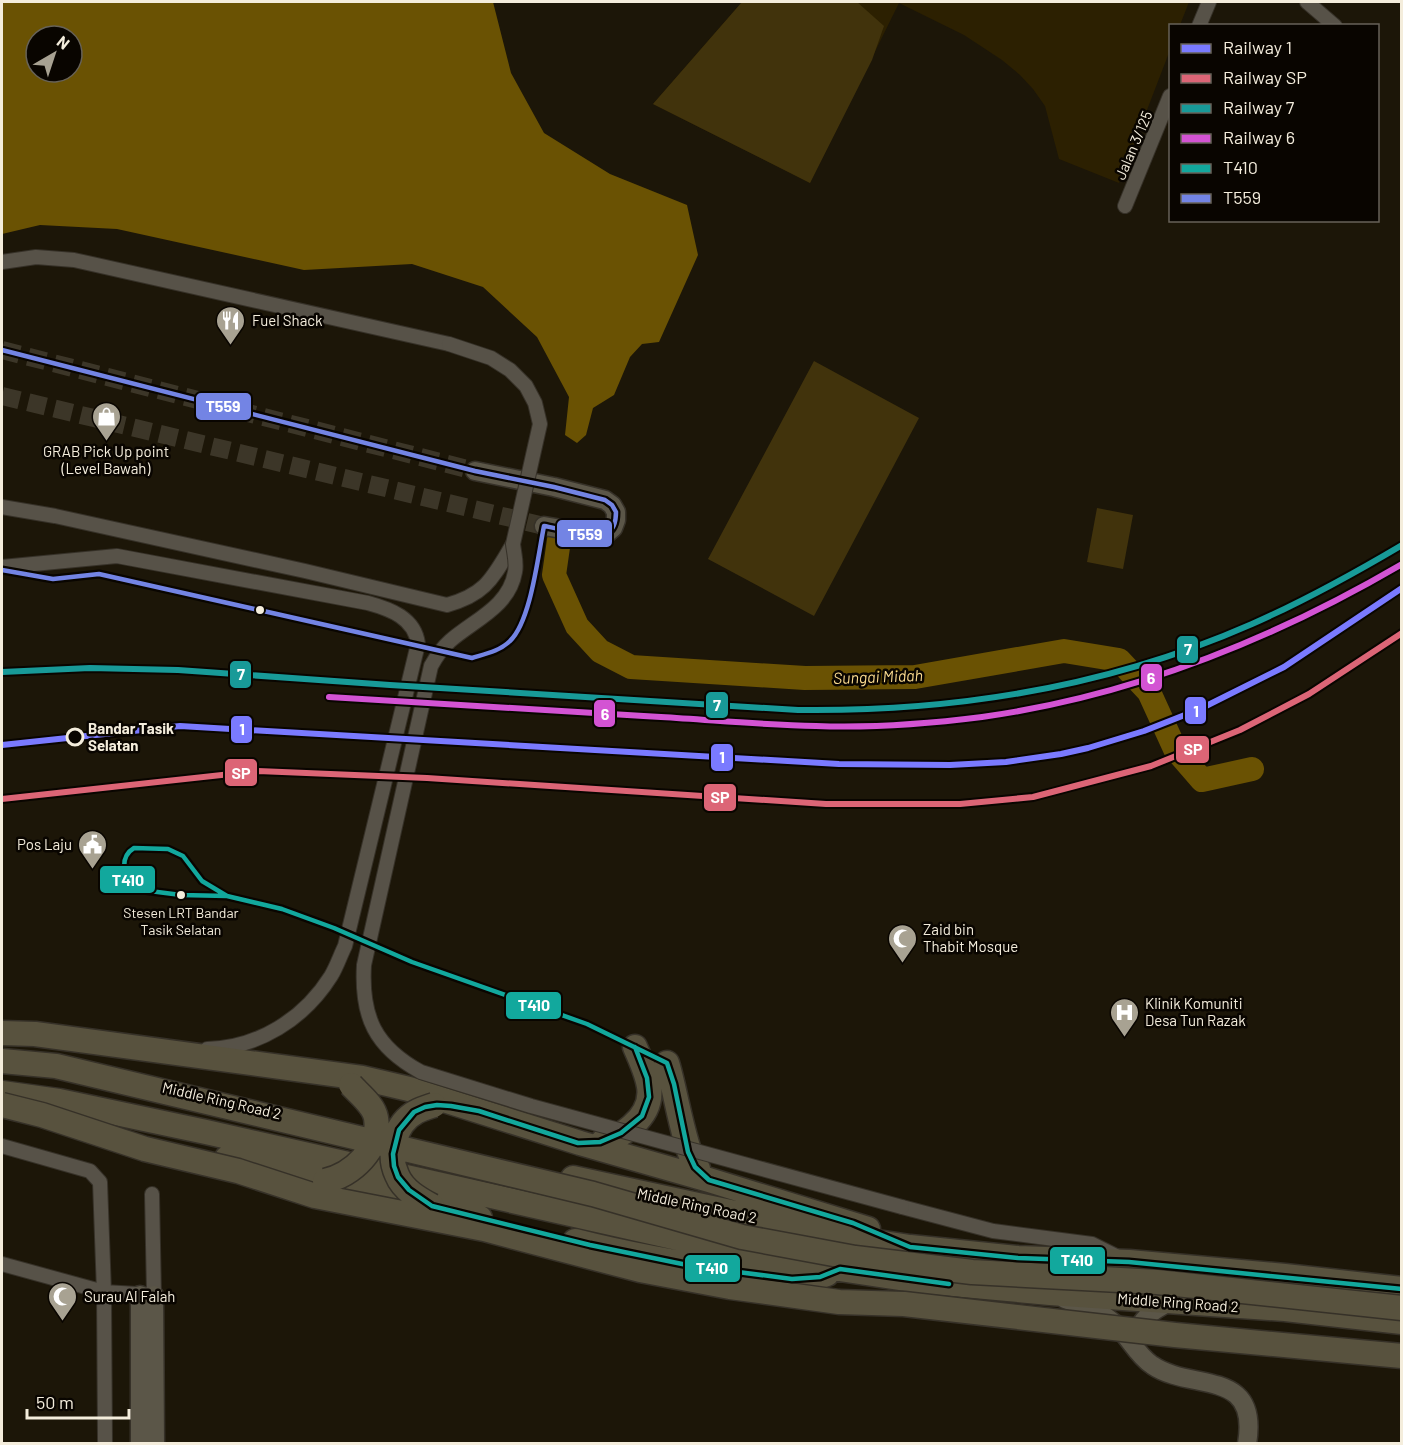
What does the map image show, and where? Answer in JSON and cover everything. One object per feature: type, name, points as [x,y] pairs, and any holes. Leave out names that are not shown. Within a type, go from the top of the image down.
[{"type":"highway","points":[[2,1033],[35,1035],[342,1080],[362,1078],[409,1089],[580,1143],[853,1223],[910,1246]]},
{"type":"highway","points":[[580,1143],[613,1139],[638,1121],[648,1108],[650,1095],[648,1081],[634,1047]]},
{"type":"highway","points":[[2,1060],[56,1066],[593,1194],[742,1237],[855,1258],[972,1272],[1157,1282],[1401,1308]]},
{"type":"highway","name":"Middle Ring Road 2","points":[[2,1060],[101,1073],[851,1238],[1018,1258],[1129,1262],[1401,1289]]},
{"type":"highway","points":[[667,1063],[674,1084],[688,1152],[695,1167],[709,1180]]},
{"type":"highway","points":[[325,1181],[340,1177],[357,1164],[370,1150],[374,1140],[376,1117],[365,1098],[342,1080]]},
{"type":"highway","name":"Middle Ring Road 2","points":[[2,1093],[59,1101],[206,1132],[767,1258],[919,1281],[1050,1293],[1285,1309],[1401,1322]]},
{"type":"highway","points":[[2,1105],[42,1115],[145,1149],[238,1171],[315,1196],[484,1229],[640,1270],[730,1287],[839,1302],[904,1304],[1175,1335],[1401,1356]]},
{"type":"highway","points":[[432,1206],[417,1198],[397,1175],[393,1156],[394,1143],[401,1124],[415,1112],[434,1105],[470,1109]]},
{"type":"highway","points":[[2,1111],[139,1138],[590,1245],[692,1266],[792,1279],[820,1277],[840,1269]]},
{"type":"street","points":[[1200,24],[1209,2]]},
{"type":"street","points":[[1307,2],[1323,6],[1334,24]]},
{"type":"street","name":"Jalan 3/125","points":[[1125,206],[1169,98]]},
{"type":"street","points":[[2,262],[36,256],[74,260],[449,344],[491,358],[510,370],[525,386],[535,403],[540,424],[513,544],[486,585],[465,600],[447,605],[305,571],[2,507]]},
{"type":"street","points":[[475,471],[605,500],[616,512],[613,528],[606,534],[544,526]]},
{"type":"street","points":[[516,519],[526,482]]},
{"type":"street","points":[[513,544],[516,564],[511,587],[483,618],[451,640],[439,652],[431,666],[364,965],[363,987],[366,1007],[371,1025],[379,1039],[405,1063],[421,1072],[531,1106],[993,1231],[1092,1244],[1129,1262]]},
{"type":"street","points":[[2,567],[117,556],[368,603],[389,609],[412,627],[418,644],[345,946],[332,974],[297,1016],[261,1038],[238,1045],[210,1049],[35,1035]]},
{"type":"street","points":[[305,571],[368,603]]},
{"type":"street","points":[[2,1146],[90,1171],[99,1182],[104,1292],[105,1443]]},
{"type":"street","points":[[140,1443],[147,1422],[147,1295],[152,1194]]},
{"type":"street","points":[[2,1264],[104,1292],[147,1295]]},
{"type":"street","points":[[1050,1293],[1101,1314],[1117,1326],[1144,1359],[1154,1367],[1173,1374],[1216,1383],[1239,1397],[1248,1411],[1247,1443]]},
{"type":"street","points":[[1131,1342],[1141,1321],[1153,1310],[1171,1301]]},
{"type":"street","points":[[147,1422],[155,1443]]},
{"type":"shaded area","points":[[2,2],[493,2],[511,73],[544,133],[610,174],[687,205],[698,255],[659,342],[642,344],[630,357],[614,395],[593,408],[586,435],[577,443],[565,435],[569,397],[537,337],[483,287],[412,264],[304,270],[117,229],[40,225],[2,234]]},
{"type":"shaded area","points":[[742,2],[1189,2],[1180,24],[1169,24],[1169,53],[1119,183],[1059,159],[1045,106],[1020,75],[1002,60],[964,35],[899,3],[810,183],[653,104]]},
{"type":"shaded area","points":[[742,2],[857,2],[884,26],[872,60],[810,183],[653,104]]},
{"type":"shaded area","points":[[814,361],[919,418],[814,616],[708,559]]},
{"type":"shaded area","points":[[1097,508],[1133,515],[1123,569],[1087,562]]},
{"type":"waterway","name":"Sungai Midah","points":[[559,540],[554,575],[577,626],[600,651],[631,667],[805,678],[915,677],[1064,651],[1119,660],[1149,692],[1175,749],[1202,780],[1252,769]]},
{"type":"tunnel","points":[[2,350],[475,471]]},
{"type":"tunnel","points":[[2,396],[544,526]]},
{"type":"rail line","name":"7","points":[[2,672],[90,668],[178,670],[798,710],[915,706],[973,700],[1087,679],[1198,646],[1252,624],[1328,587],[1402,545]]},
{"type":"rail line","name":"6","points":[[329,697],[797,725],[878,726],[982,717],[1038,708],[1093,695],[1200,661],[1303,617],[1402,564]]},
{"type":"rail line","name":"1","points":[[2,745],[180,726],[839,764],[950,765],[1006,762],[1088,748],[1144,731],[1200,709],[1284,667],[1402,588]]},
{"type":"rail line","name":"SP","points":[[2,799],[258,771],[427,778],[826,804],[960,804],[1033,797],[1151,766],[1240,730],[1309,694],[1402,633]]},
{"type":"transit line","name":"T559","points":[[2,350],[475,471],[605,500],[616,512],[613,527],[602,535],[544,526],[533,587],[517,632],[502,647],[472,658],[99,574],[53,579],[2,570]]},
{"type":"transit line","name":"T410","points":[[134,848],[168,849],[183,856],[202,881],[227,896],[181,895],[134,889],[127,879],[124,868],[126,857],[134,848]]},
{"type":"transit line","name":"T410","points":[[227,896],[282,909],[334,928],[412,962],[587,1024],[667,1063],[674,1084],[688,1152],[695,1167],[709,1180],[853,1223],[910,1247],[1018,1258],[1129,1262],[1402,1289]]},
{"type":"transit line","name":"T410","points":[[635,1047],[647,1078],[649,1097],[642,1116],[621,1133],[600,1142],[578,1143],[479,1111],[451,1106],[425,1107],[414,1112],[399,1130],[393,1154],[398,1177],[409,1190],[432,1206],[590,1245],[692,1266],[792,1279],[820,1277],[840,1269],[949,1284]]},
{"type":"place","name":"Fuel Shack","points":[[231,346]]},
{"type":"place","name":"GRAB Pick Up point (Level Bawah)","points":[[106,442]]},
{"type":"place","name":"Bandar Tasik Selatan","points":[[75,737]]},
{"type":"place","name":"Pos Laju","points":[[93,870]]},
{"type":"place","name":"Stesen LRT Bandar Tasik Selatan","points":[[181,895]]},
{"type":"place","name":"Zaid bin Thabit Mosque","points":[[902,964]]},
{"type":"place","name":"Klinik Komuniti Desa Tun Razak","points":[[1124,1038]]},
{"type":"place","name":"Surau Al Falah","points":[[63,1322]]}]
